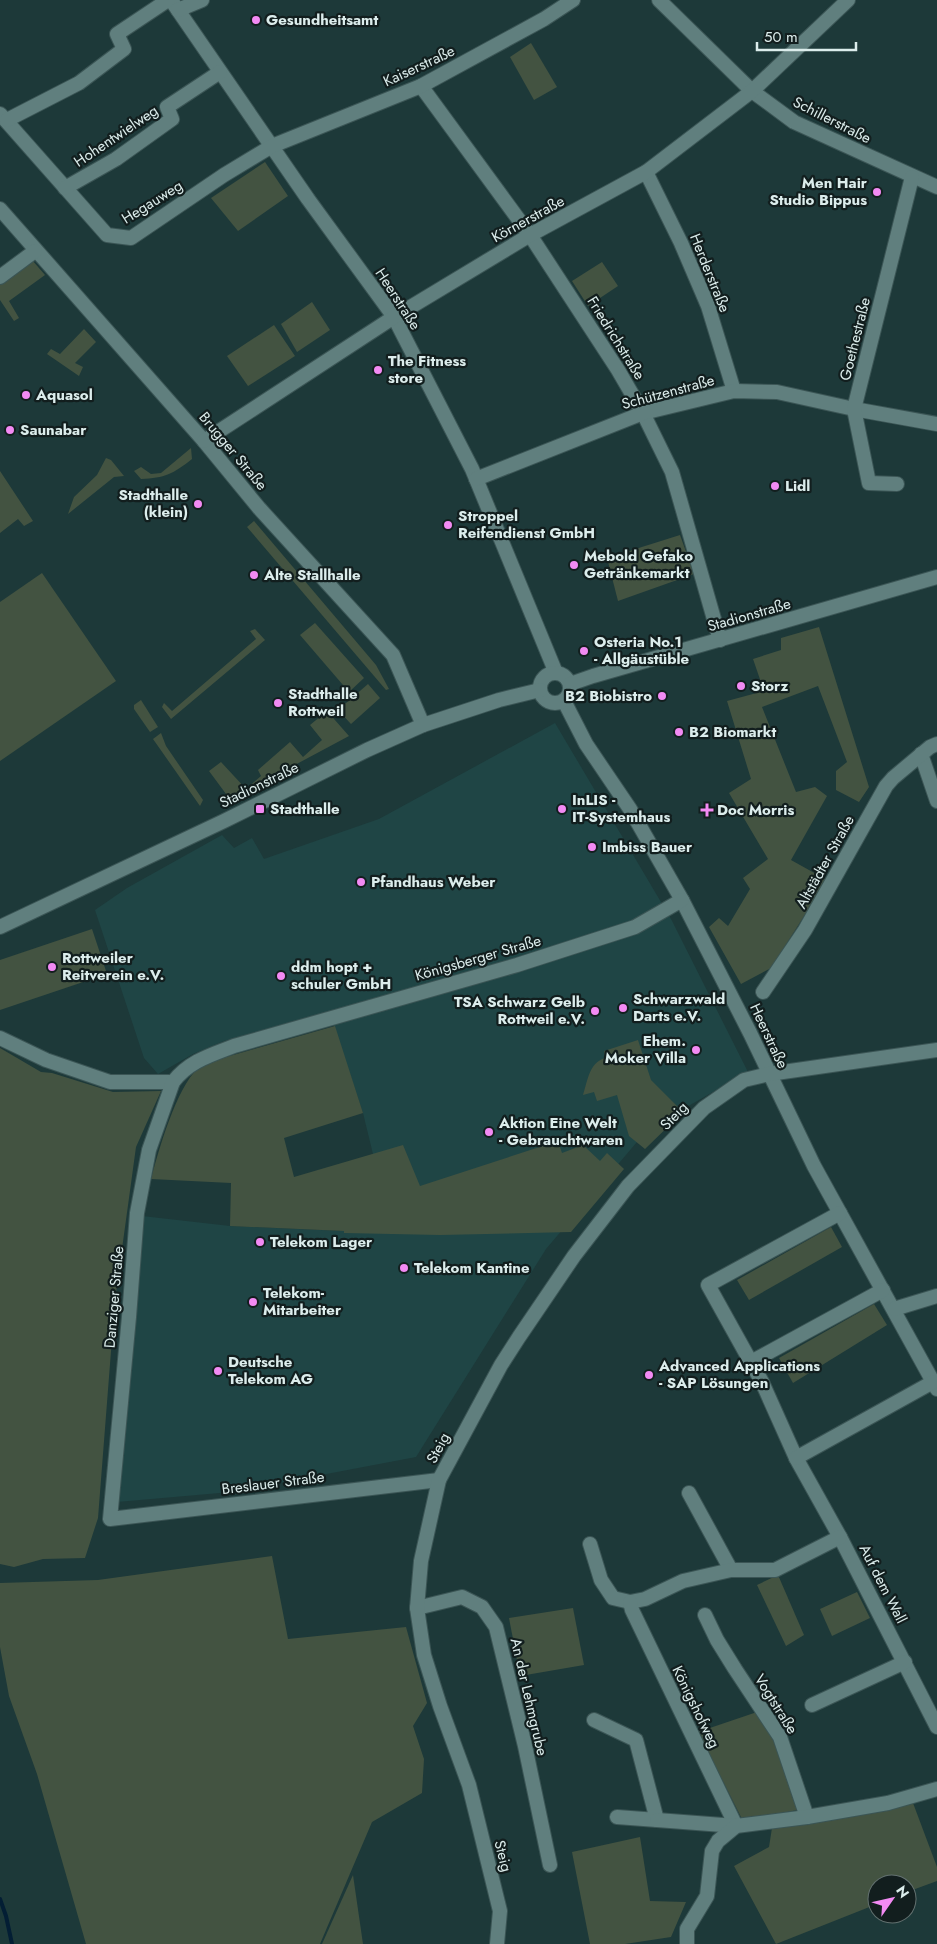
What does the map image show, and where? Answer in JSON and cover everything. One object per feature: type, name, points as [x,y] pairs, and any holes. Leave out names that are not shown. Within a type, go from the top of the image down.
[{"type":"street","points":[[3,117],[79,82],[124,48],[117,34],[172,3],[202,0]]},
{"type":"street","name":"Kaiserstraße","points":[[272,146],[421,86],[544,19],[573,0]]},
{"type":"street","name":"Schillerstraße","points":[[659,0],[752,91],[794,122],[937,187]]},
{"type":"street","name":"Körnerstraße","points":[[204,441],[394,317],[530,235],[646,172],[752,91],[848,0]]},
{"type":"street","name":"Heerstraße","points":[[172,3],[394,317],[476,479],[556,673]]},
{"type":"street","name":"Hohentwielweg","points":[[65,188],[116,159],[172,119],[167,108],[220,72]]},
{"type":"street","name":"Friedrichstraße","points":[[421,86],[530,235],[618,370],[643,413],[672,472],[720,640]]},
{"type":"street","name":"Hegauweg","points":[[3,117],[107,235],[130,238],[224,175],[272,146]]},
{"type":"street","name":"Herderstraße","points":[[646,172],[681,243],[708,306],[734,391]]},
{"type":"street","name":"Goethestraße","points":[[897,484],[869,483],[854,409],[912,177]]},
{"type":"street","name":"Brugger Straße","points":[[0,209],[204,441],[259,508],[393,655],[423,725]]},
{"type":"street","points":[[0,277],[35,251]]},
{"type":"street","name":"Schützenstraße","points":[[476,479],[643,413],[734,391],[777,392],[854,409],[937,424]]},
{"type":"street","name":"Stadionstraße","points":[[570,684],[937,577]]},
{"type":"street","points":[[556,673],[566,678],[570,684],[570,694],[560,703],[551,703],[543,698],[540,690],[540,685],[546,676],[556,673]]},
{"type":"street","name":"Stadionstraße","points":[[0,926],[423,725],[499,700],[540,690]]},
{"type":"street","name":"Heerstraße","points":[[564,701],[586,744],[630,809],[682,900],[730,992],[814,1166],[935,1385]]},
{"type":"street","name":"Altstädter Straße","points":[[763,992],[805,930],[886,786],[930,747],[937,744]]},
{"type":"street","points":[[922,754],[937,801]]},
{"type":"street","name":"Königsberger Straße","points":[[173,1082],[180,1072],[197,1060],[234,1046],[517,965],[635,927],[682,900]]},
{"type":"street","points":[[0,1038],[46,1060],[110,1082],[173,1082]]},
{"type":"street","name":"Steig","points":[[498,1943],[500,1911],[469,1786],[424,1655],[417,1608],[421,1561],[439,1480],[501,1365],[574,1256],[628,1186],[704,1108],[744,1080],[769,1074],[937,1050]]},
{"type":"street","name":"Danziger Straße","points":[[110,1520],[137,1213],[149,1150],[173,1082]]},
{"type":"street","name":"Auf dem Wall","points":[[840,1213],[708,1285],[751,1362],[796,1458],[840,1537],[937,1727]]},
{"type":"street","points":[[751,1362],[883,1290]]},
{"type":"street","points":[[894,1309],[937,1296]]},
{"type":"street","points":[[796,1458],[935,1385]]},
{"type":"street","name":"Breslauer Straße","points":[[110,1520],[439,1480]]},
{"type":"street","points":[[689,1493],[731,1570]]},
{"type":"street","points":[[590,1544],[601,1580],[613,1598],[630,1602],[644,1599],[683,1580],[731,1570],[774,1570],[840,1537]]},
{"type":"street","name":"An der Lehmgrube","points":[[417,1608],[462,1597],[482,1607],[496,1627],[525,1746],[550,1864]]},
{"type":"street","name":"Königshofweg","points":[[630,1602],[636,1619],[736,1826]]},
{"type":"street","name":"Vogtstraße","points":[[705,1614],[717,1640],[780,1737],[807,1817]]},
{"type":"street","points":[[812,1705],[905,1662]]},
{"type":"street","points":[[594,1720],[636,1740],[657,1820]]},
{"type":"street","points":[[617,1817],[736,1826],[807,1817],[888,1803],[937,1789]]},
{"type":"street","points":[[686,1944],[687,1929],[707,1896],[712,1851],[718,1841],[736,1826]]},
{"type":"shaded area","points":[[555,723],[671,919],[748,1072],[648,1129],[546,1249],[416,1457],[231,1492],[117,1502],[142,1216],[230,1226],[344,1231],[344,1233],[402,1233],[373,1154],[363,1113],[329,1011],[224,1041],[193,1054],[158,1074],[144,1058],[95,910],[127,888],[222,835],[234,848],[252,838],[264,859],[379,819]]},
{"type":"green space","points":[[531,43],[557,87],[534,100],[510,57]]},
{"type":"green space","points":[[265,162],[288,196],[238,231],[211,198]]},
{"type":"green space","points":[[32,260],[45,275],[9,301],[19,318],[14,321],[0,300],[0,281]]},
{"type":"green space","points":[[602,262],[618,286],[588,306],[572,281]]},
{"type":"green space","points":[[312,302],[330,330],[297,352],[281,324]]},
{"type":"green space","points":[[274,325],[295,356],[248,386],[227,356]]},
{"type":"green space","points":[[84,329],[96,342],[75,363],[83,367],[79,376],[47,354],[51,349],[60,354]]},
{"type":"green space","points":[[191,448],[192,459],[168,474],[156,478],[141,479],[134,471],[141,467],[151,474],[161,473]]},
{"type":"green space","points":[[106,458],[111,460],[124,476],[114,477],[68,514],[74,497],[97,475]]},
{"type":"green space","points":[[0,471],[33,521],[24,526],[18,519],[0,533]]},
{"type":"green space","points":[[254,521],[376,665],[389,689],[386,690],[247,527]]},
{"type":"green space","points":[[680,535],[694,574],[618,601],[607,558]]},
{"type":"green space","points":[[42,573],[116,681],[0,761],[0,602]]},
{"type":"green space","points":[[315,623],[364,678],[349,692],[300,635]]},
{"type":"green space","points":[[819,627],[869,787],[859,802],[836,790],[836,771],[847,762],[818,686],[762,707],[796,792],[815,787],[827,796],[791,860],[827,880],[771,968],[741,984],[709,927],[719,918],[728,926],[750,889],[743,878],[768,859],[729,793],[751,779],[727,701],[764,691],[753,659],[781,650],[781,638]]},
{"type":"green space","points":[[255,629],[265,640],[171,719],[162,707],[164,703],[172,711],[256,639],[250,631]]},
{"type":"green space","points":[[368,684],[380,698],[351,724],[338,710]]},
{"type":"green space","points":[[141,700],[158,727],[150,732],[134,709],[134,705]]},
{"type":"green space","points":[[327,711],[349,736],[235,797],[229,798],[209,771],[221,762],[246,789],[261,776],[258,770],[290,742],[303,757],[322,740],[310,725]]},
{"type":"green space","points":[[161,733],[166,746],[203,800],[200,806],[153,739]]},
{"type":"green space","name":"Rottweiler Reitverein e.V.","points":[[92,929],[107,974],[0,1010],[0,960]]},
{"type":"green space","points":[[335,1026],[363,1113],[284,1138],[294,1177],[403,1145],[420,1186],[558,1141],[562,1153],[583,1145],[600,1161],[607,1153],[624,1169],[571,1232],[440,1235],[344,1233],[344,1231],[230,1226],[231,1183],[151,1179],[169,1120],[182,1090],[198,1068],[212,1061]]},
{"type":"green space","points":[[638,1040],[651,1080],[683,1112],[645,1149],[629,1136],[617,1095],[597,1101],[594,1092],[583,1095],[592,1068],[605,1058],[604,1051]]},
{"type":"green space","points":[[0,1048],[41,1072],[52,1073],[113,1092],[161,1091],[136,1147],[115,1300],[98,1518],[85,1558],[43,1559],[14,1567],[0,1564]]},
{"type":"green space","points":[[831,1227],[842,1247],[749,1300],[737,1280]]},
{"type":"green space","points":[[874,1304],[887,1325],[793,1383],[779,1358]]},
{"type":"green space","points":[[272,1556],[288,1639],[406,1627],[427,1703],[413,1726],[424,1759],[422,1793],[372,1822],[320,1944],[86,1944],[37,1774],[9,1696],[0,1647],[0,1583],[98,1580]]},
{"type":"green space","points":[[778,1575],[804,1635],[786,1646],[757,1585]]},
{"type":"green space","points":[[857,1592],[870,1618],[832,1636],[820,1609]]},
{"type":"green space","points":[[573,1608],[584,1665],[520,1676],[509,1618]]},
{"type":"green space","points":[[760,1711],[775,1738],[797,1799],[797,1810],[743,1821],[698,1732]]},
{"type":"green space","points":[[913,1803],[937,1867],[937,1881],[917,1888],[917,1874],[867,1874],[867,1908],[776,1944],[734,1866],[769,1847],[772,1828]]},
{"type":"green space","points":[[640,1837],[650,1901],[686,1902],[671,1937],[625,1944],[590,1944],[572,1852]]},
{"type":"green space","points":[[353,1875],[363,1944],[322,1944]]},
{"type":"waterway","points":[[0,1899],[12,1944]]},
{"type":"place","name":"Gesundheitsamt","points":[[256,20]]},
{"type":"place","name":"Men Hair Studio Bippus","points":[[877,192]]},
{"type":"place","name":"The Fitness store","points":[[378,370]]},
{"type":"place","name":"Aquasol","points":[[26,395]]},
{"type":"place","name":"Saunabar","points":[[10,430]]},
{"type":"place","name":"Lidl","points":[[775,486]]},
{"type":"place","name":"Stadthalle (klein)","points":[[198,504]]},
{"type":"place","name":"Stroppel Reifendienst GmbH","points":[[448,525]]},
{"type":"place","name":"Mebold Gefako Getränkemarkt","points":[[574,565]]},
{"type":"place","name":"Alte Stallhalle","points":[[254,575]]},
{"type":"place","name":"Osteria No.1 - Allgäustüble","points":[[584,651]]},
{"type":"place","name":"Storz","points":[[741,686]]},
{"type":"place","name":"B2 Biobistro","points":[[662,696]]},
{"type":"place","name":"Stadthalle Rottweil","points":[[278,703]]},
{"type":"place","name":"B2 Biomarkt","points":[[679,732]]},
{"type":"place","name":"Stadthalle","points":[[260,809]]},
{"type":"place","name":"InLIS - IT-Systemhaus","points":[[562,809]]},
{"type":"place","name":"Doc Morris","points":[[707,810]]},
{"type":"place","name":"Imbiss Bauer","points":[[592,847]]},
{"type":"place","name":"Pfandhaus Weber","points":[[361,882]]},
{"type":"place","name":"Rottweiler Reitverein e.V.","points":[[52,967]]},
{"type":"place","name":"ddm hopt + schuler GmbH","points":[[281,976]]},
{"type":"place","name":"Schwarzwald Darts e.V.","points":[[623,1008]]},
{"type":"place","name":"TSA Schwarz Gelb Rottweil e.V.","points":[[595,1011]]},
{"type":"place","name":"Ehem. Moker Villa","points":[[696,1050]]},
{"type":"place","name":"Aktion Eine Welt - Gebrauchtwaren","points":[[489,1132]]},
{"type":"place","name":"Telekom Lager","points":[[260,1242]]},
{"type":"place","name":"Telekom Kantine","points":[[404,1268]]},
{"type":"place","name":"Telekom- Mitarbeiter","points":[[253,1302]]},
{"type":"place","name":"Deutsche Telekom AG","points":[[218,1371]]},
{"type":"place","name":"Advanced Applications - SAP Lösungen","points":[[649,1375]]}]
